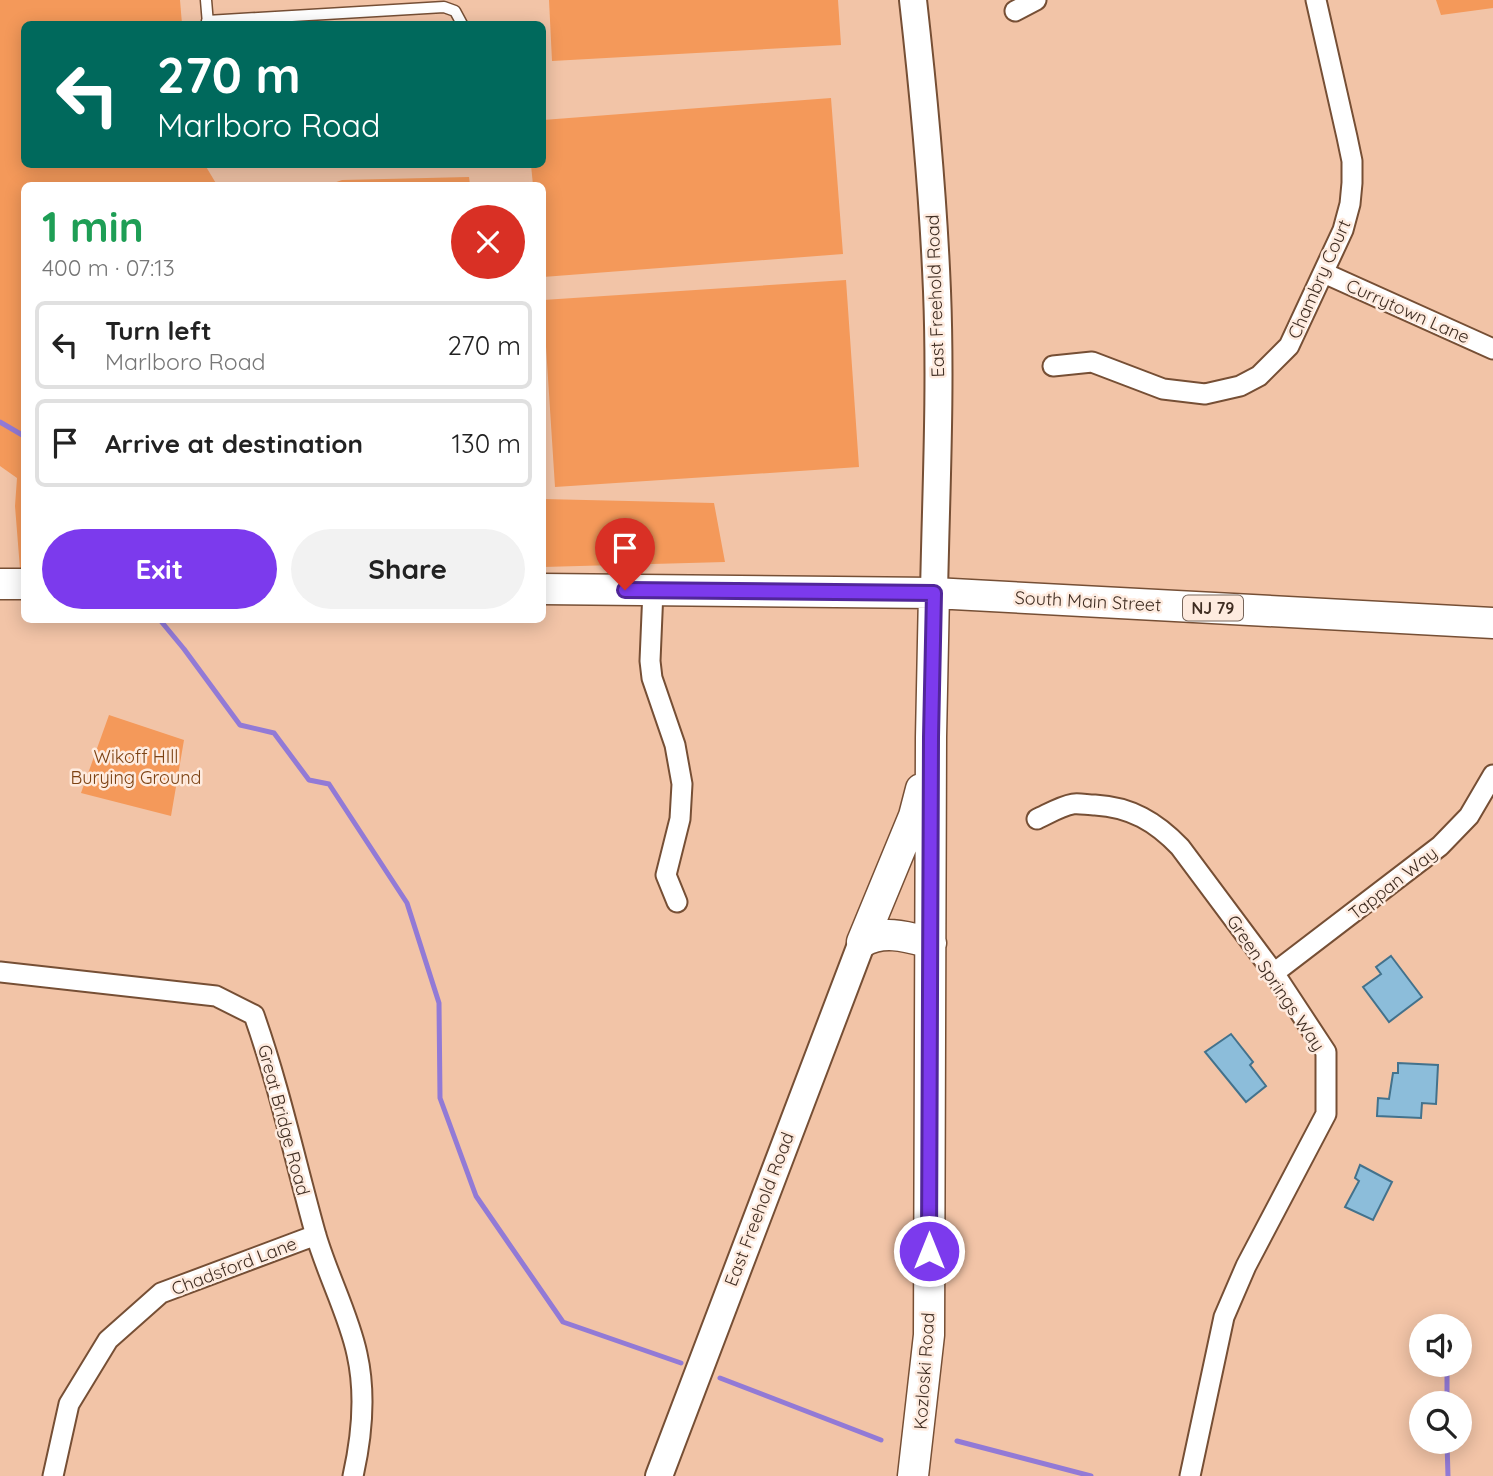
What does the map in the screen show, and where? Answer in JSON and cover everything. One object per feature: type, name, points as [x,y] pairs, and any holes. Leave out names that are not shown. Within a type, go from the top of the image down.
[{"type":"main road","name":"East Freehold Road","points":[[913,0],[930,172],[937,292],[934,593]]},
{"type":"main road","points":[[0,584],[21,584]]},
{"type":"main road","name":"NJ 79","points":[[546,589],[934,593]]},
{"type":"main road","name":"South Main Street","points":[[934,593],[1493,623]]},
{"type":"main road","name":"Kozloski Road","points":[[913,1476],[929,1335],[934,593]]},
{"type":"main road","points":[[862,942],[914,816],[931,737]]},
{"type":"main road","points":[[862,942],[871,937],[892,934],[931,943]]},
{"type":"main road","name":"East Freehold Road","points":[[659,1476],[862,942]]},
{"type":"street","points":[[1015,11],[1036,0]]},
{"type":"street","name":"Chambry Court","points":[[1054,366],[1092,362],[1163,389],[1205,394],[1240,386],[1259,376],[1289,346],[1343,230],[1350,204],[1352,162],[1315,0]]},
{"type":"street","name":"Currytown Lane","points":[[1324,273],[1493,349]]},
{"type":"street","points":[[653,590],[650,661],[652,678],[675,745],[682,784],[680,819],[666,875],[677,902]]},
{"type":"street","name":"Tappan Way","points":[[1274,973],[1440,846],[1469,816],[1493,775]]},
{"type":"street","name":"Green Springs Way","points":[[1037,819],[1072,804],[1105,806],[1150,820],[1180,847],[1274,973],[1325,1052],[1326,1114],[1246,1266],[1224,1317],[1191,1476]]},
{"type":"street","name":"Great Bridge Road","points":[[0,972],[216,996],[254,1015],[267,1051],[316,1235],[357,1353],[362,1397],[360,1447],[353,1476]]},
{"type":"street","name":"Chadsford Lane","points":[[53,1476],[69,1404],[108,1340],[161,1293],[316,1235]]},
{"type":"lane","points":[[206,0],[208,21]]},
{"type":"lane","points":[[236,21],[444,6],[455,11],[460,21]]},
{"type":"green space","points":[[0,0],[180,0],[182,21],[21,21],[21,168],[207,168],[215,182],[21,182],[21,569],[15,506],[17,478],[0,466]]},
{"type":"green space","points":[[549,0],[838,0],[841,45],[552,61]]},
{"type":"green space","points":[[1436,0],[1493,0],[1493,8],[1441,15]]},
{"type":"green space","points":[[831,98],[843,254],[546,277],[546,182],[533,182],[531,168],[546,168],[546,120]]},
{"type":"green space","points":[[469,177],[470,182],[336,182]]},
{"type":"green space","points":[[846,280],[859,467],[555,487],[546,347],[546,300]]},
{"type":"green space","points":[[546,499],[714,503],[725,562],[546,567]]},
{"type":"green space","name":"Wikoff HIll Burying Ground","points":[[109,715],[184,740],[171,816],[81,793]]},
{"type":"building","points":[[1391,956],[1422,997],[1389,1022],[1363,987],[1381,974],[1376,967]]},
{"type":"building","points":[[1231,1034],[1253,1062],[1250,1065],[1266,1086],[1246,1102],[1205,1052]]},
{"type":"building","points":[[1398,1063],[1438,1065],[1436,1104],[1422,1103],[1421,1118],[1377,1116],[1378,1098],[1389,1099],[1393,1073],[1398,1073]]},
{"type":"building","points":[[1360,1165],[1392,1182],[1373,1220],[1345,1207],[1359,1181],[1355,1178]]},
{"type":"waterway","points":[[0,422],[21,434]]},
{"type":"waterway","points":[[162,623],[240,725],[274,733],[309,780],[329,784],[407,903],[439,1003],[440,1098],[476,1196],[563,1322],[681,1363]]},
{"type":"waterway","points":[[1447,1377],[1447,1391]]},
{"type":"waterway","points":[[720,1378],[881,1440]]},
{"type":"waterway","points":[[957,1441],[1091,1476]]},
{"type":"waterway","points":[[1447,1454],[1448,1476]]},
{"type":"route","points":[[625,590],[934,593],[929,1251]]}]
